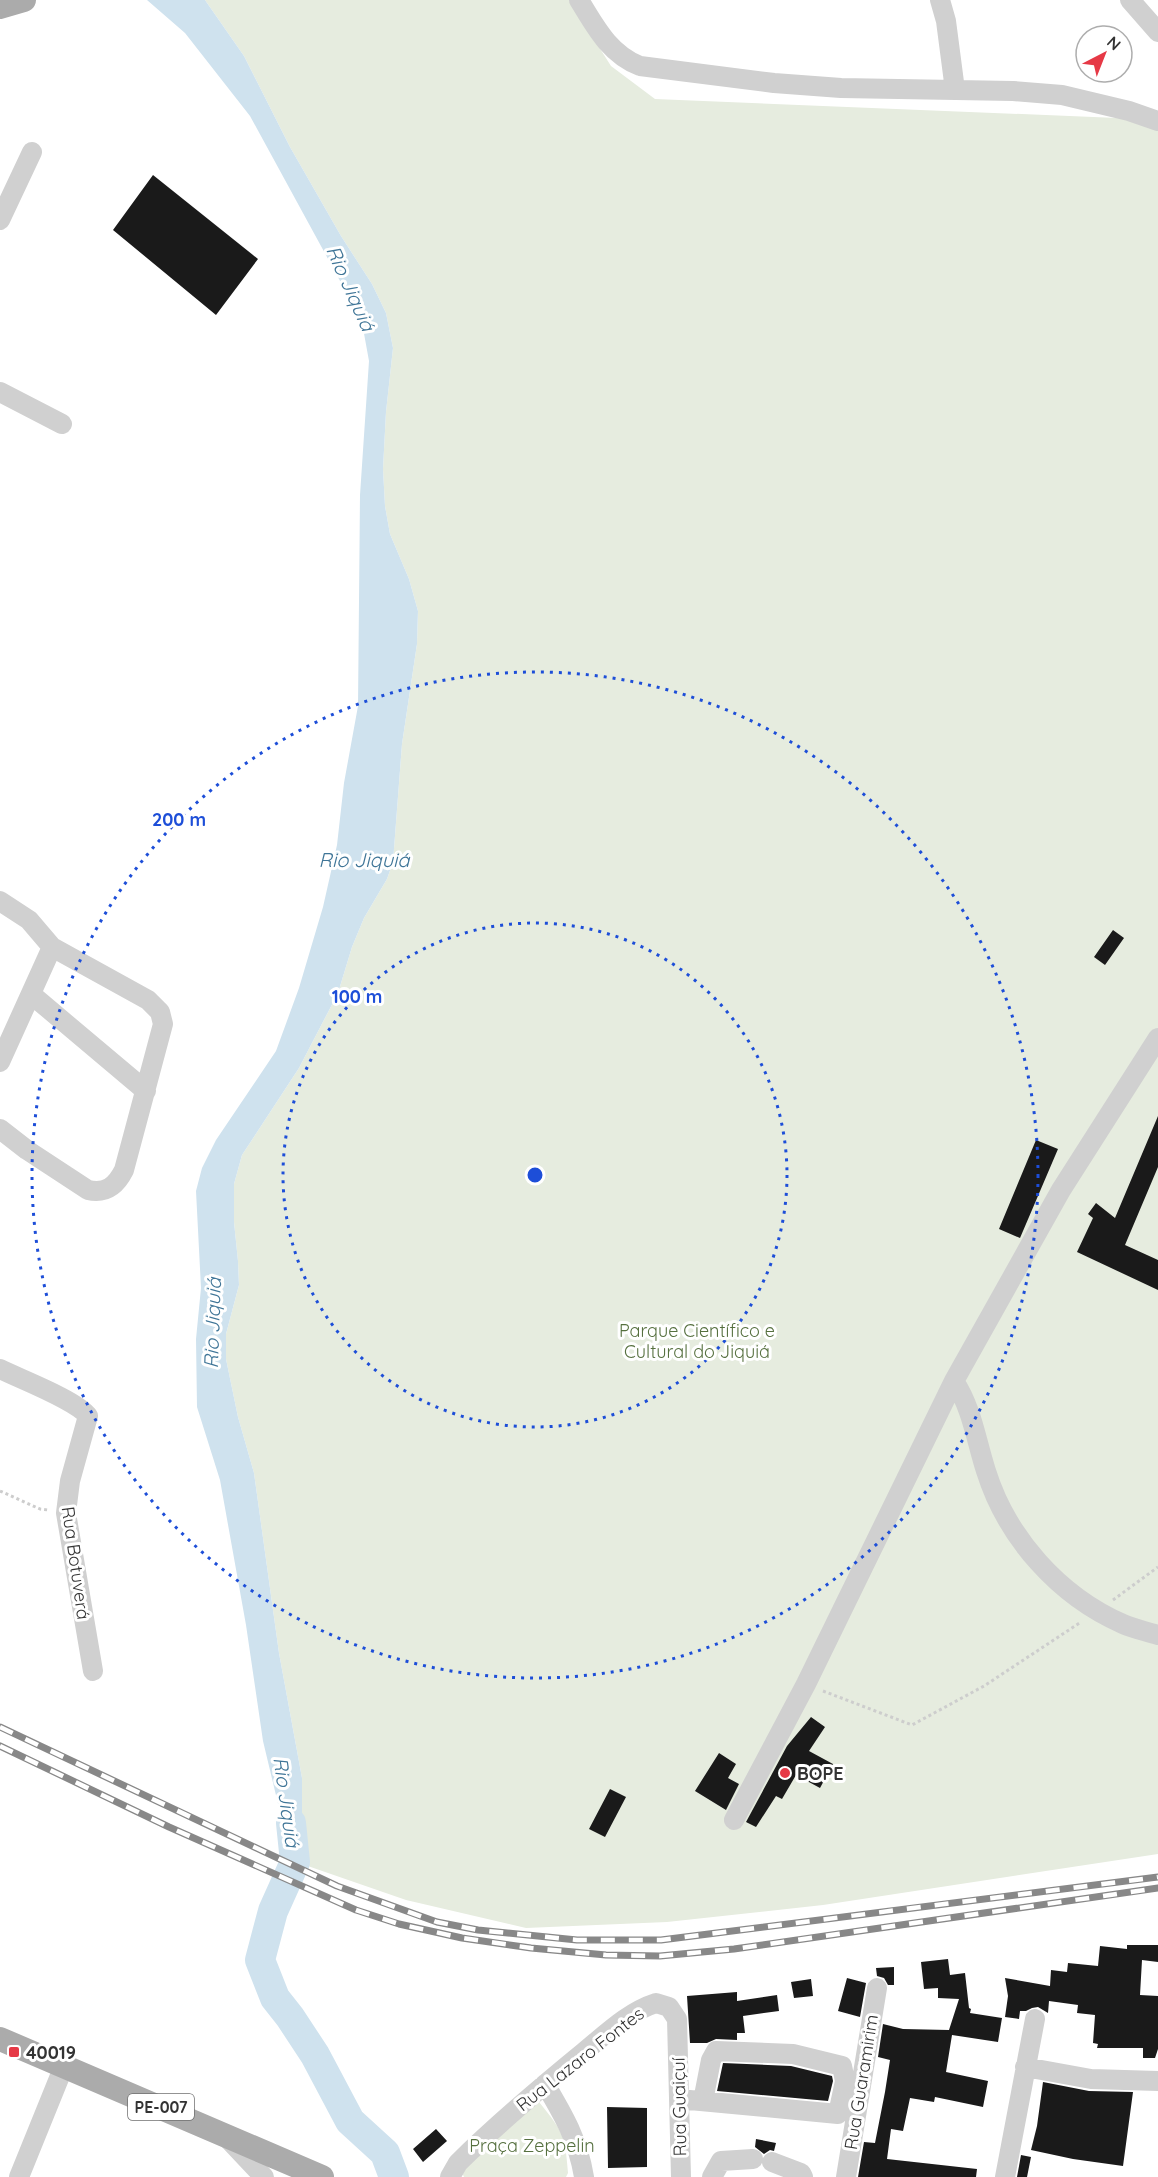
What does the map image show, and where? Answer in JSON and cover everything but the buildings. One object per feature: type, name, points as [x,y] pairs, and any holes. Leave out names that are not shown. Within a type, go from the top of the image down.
[{"type":"main road","points":[[0,7],[24,0]]},
{"type":"main road","name":"PE-007","points":[[0,2039],[224,2133],[322,2177]]},
{"type":"street","points":[[579,0],[608,45],[628,62],[640,66],[720,77],[841,88],[1062,94],[1130,111],[1158,121]]},
{"type":"street","points":[[940,0],[946,21],[955,90]]},
{"type":"street","points":[[1130,0],[1158,32]]},
{"type":"street","points":[[0,220],[32,152]]},
{"type":"street","points":[[0,393],[62,424]]},
{"type":"street","points":[[0,900],[29,920],[52,946],[148,1000],[160,1012],[163,1024],[124,1170],[120,1179],[107,1190],[96,1192],[88,1190],[27,1150],[0,1129]]},
{"type":"street","points":[[0,1062],[52,946]]},
{"type":"street","points":[[32,995],[146,1091]]},
{"type":"street","points":[[734,1820],[806,1684],[954,1381],[1061,1190],[1158,1038]]},
{"type":"street","name":"Rua Botuverá","points":[[0,1369],[77,1406],[85,1412],[88,1421],[70,1481],[66,1513],[93,1671]]},
{"type":"street","points":[[954,1381],[963,1395],[972,1419],[986,1473],[1016,1534],[1049,1574],[1098,1611],[1124,1624],[1158,1635]]},
{"type":"street","name":"Rua Guaramirim","points":[[846,2177],[877,1988]]},
{"type":"street","name":"Rua Lazaro Fontes","points":[[450,2177],[458,2163],[545,2084],[617,2025],[646,2006],[656,2002],[669,2007],[677,2019],[678,2036]]},
{"type":"street","points":[[1005,2177],[1035,2019]]},
{"type":"street","name":"Rua Guaiçuí","points":[[678,2036],[681,2177]]},
{"type":"street","points":[[679,2099],[703,2102],[838,2114],[844,2081],[842,2066],[793,2054],[716,2051],[711,2060],[703,2102]]},
{"type":"street","points":[[19,2177],[64,2066]]},
{"type":"street","points":[[1025,2067],[1091,2079],[1158,2081]]},
{"type":"street","points":[[545,2084],[568,2121],[577,2144],[584,2177]]},
{"type":"street","points":[[224,2133],[264,2177]]},
{"type":"street","points":[[712,2177],[721,2161],[753,2159]]},
{"type":"street","points":[[772,2162],[801,2173],[803,2177]]},
{"type":"path","points":[[0,1491],[40,1509],[66,1513]]},
{"type":"path","points":[[806,1684],[912,1725],[984,1686],[1098,1611],[1158,1567]]},
{"type":"green space","name":"Parque Científico e Cultural do Jiquiá","points":[[205,0],[569,0],[611,66],[655,99],[1141,119],[1158,131],[1158,1854],[823,1905],[667,1922],[526,1928],[406,1900],[302,1864],[302,1778],[279,1653],[254,1473],[238,1417],[226,1359],[226,1334],[239,1285],[234,1222],[234,1184],[242,1155],[299,1068],[338,993],[352,947],[364,918],[387,879],[393,862],[402,744],[417,644],[418,611],[409,579],[390,534],[385,506],[383,469],[393,348],[386,313],[372,284],[341,236],[290,147],[244,56]]},
{"type":"green space","name":"Praça Zeppelin","points":[[539,2102],[558,2127],[564,2141],[568,2173],[566,2177],[464,2177],[460,2168]]},
{"type":"water","name":"Rio Jiquiá","points":[[147,0],[205,0],[244,56],[290,147],[341,236],[372,284],[386,313],[393,348],[383,469],[385,506],[390,534],[409,579],[418,611],[417,644],[402,744],[393,862],[387,879],[364,918],[352,947],[338,993],[299,1068],[242,1155],[234,1184],[234,1222],[239,1285],[226,1334],[226,1359],[238,1417],[254,1473],[279,1653],[302,1778],[302,1864],[288,1860],[280,1812],[263,1741],[246,1625],[220,1480],[197,1407],[196,1339],[201,1288],[196,1191],[202,1168],[216,1140],[276,1051],[299,988],[323,907],[337,845],[344,783],[358,706],[360,495],[369,361],[363,328],[345,290],[250,116],[185,33]]},
{"type":"waterway","name":"Rio Jiquiá","points":[[291,1823],[295,1862],[273,1911],[260,1960],[275,1998],[315,2055],[350,2121],[385,2153],[394,2177]]},
{"type":"railway","points":[[0,1727],[337,1886],[437,1922],[478,1930],[577,1940],[661,1940],[1158,1877]]},
{"type":"railway","points":[[0,1746],[169,1827],[356,1910],[399,1924],[462,1938],[531,1948],[606,1955],[660,1956],[734,1949],[1158,1888]]},
{"type":"place","name":"BOPE","points":[[785,1773]]},
{"type":"place","name":"40019","points":[[14,2052]]}]
